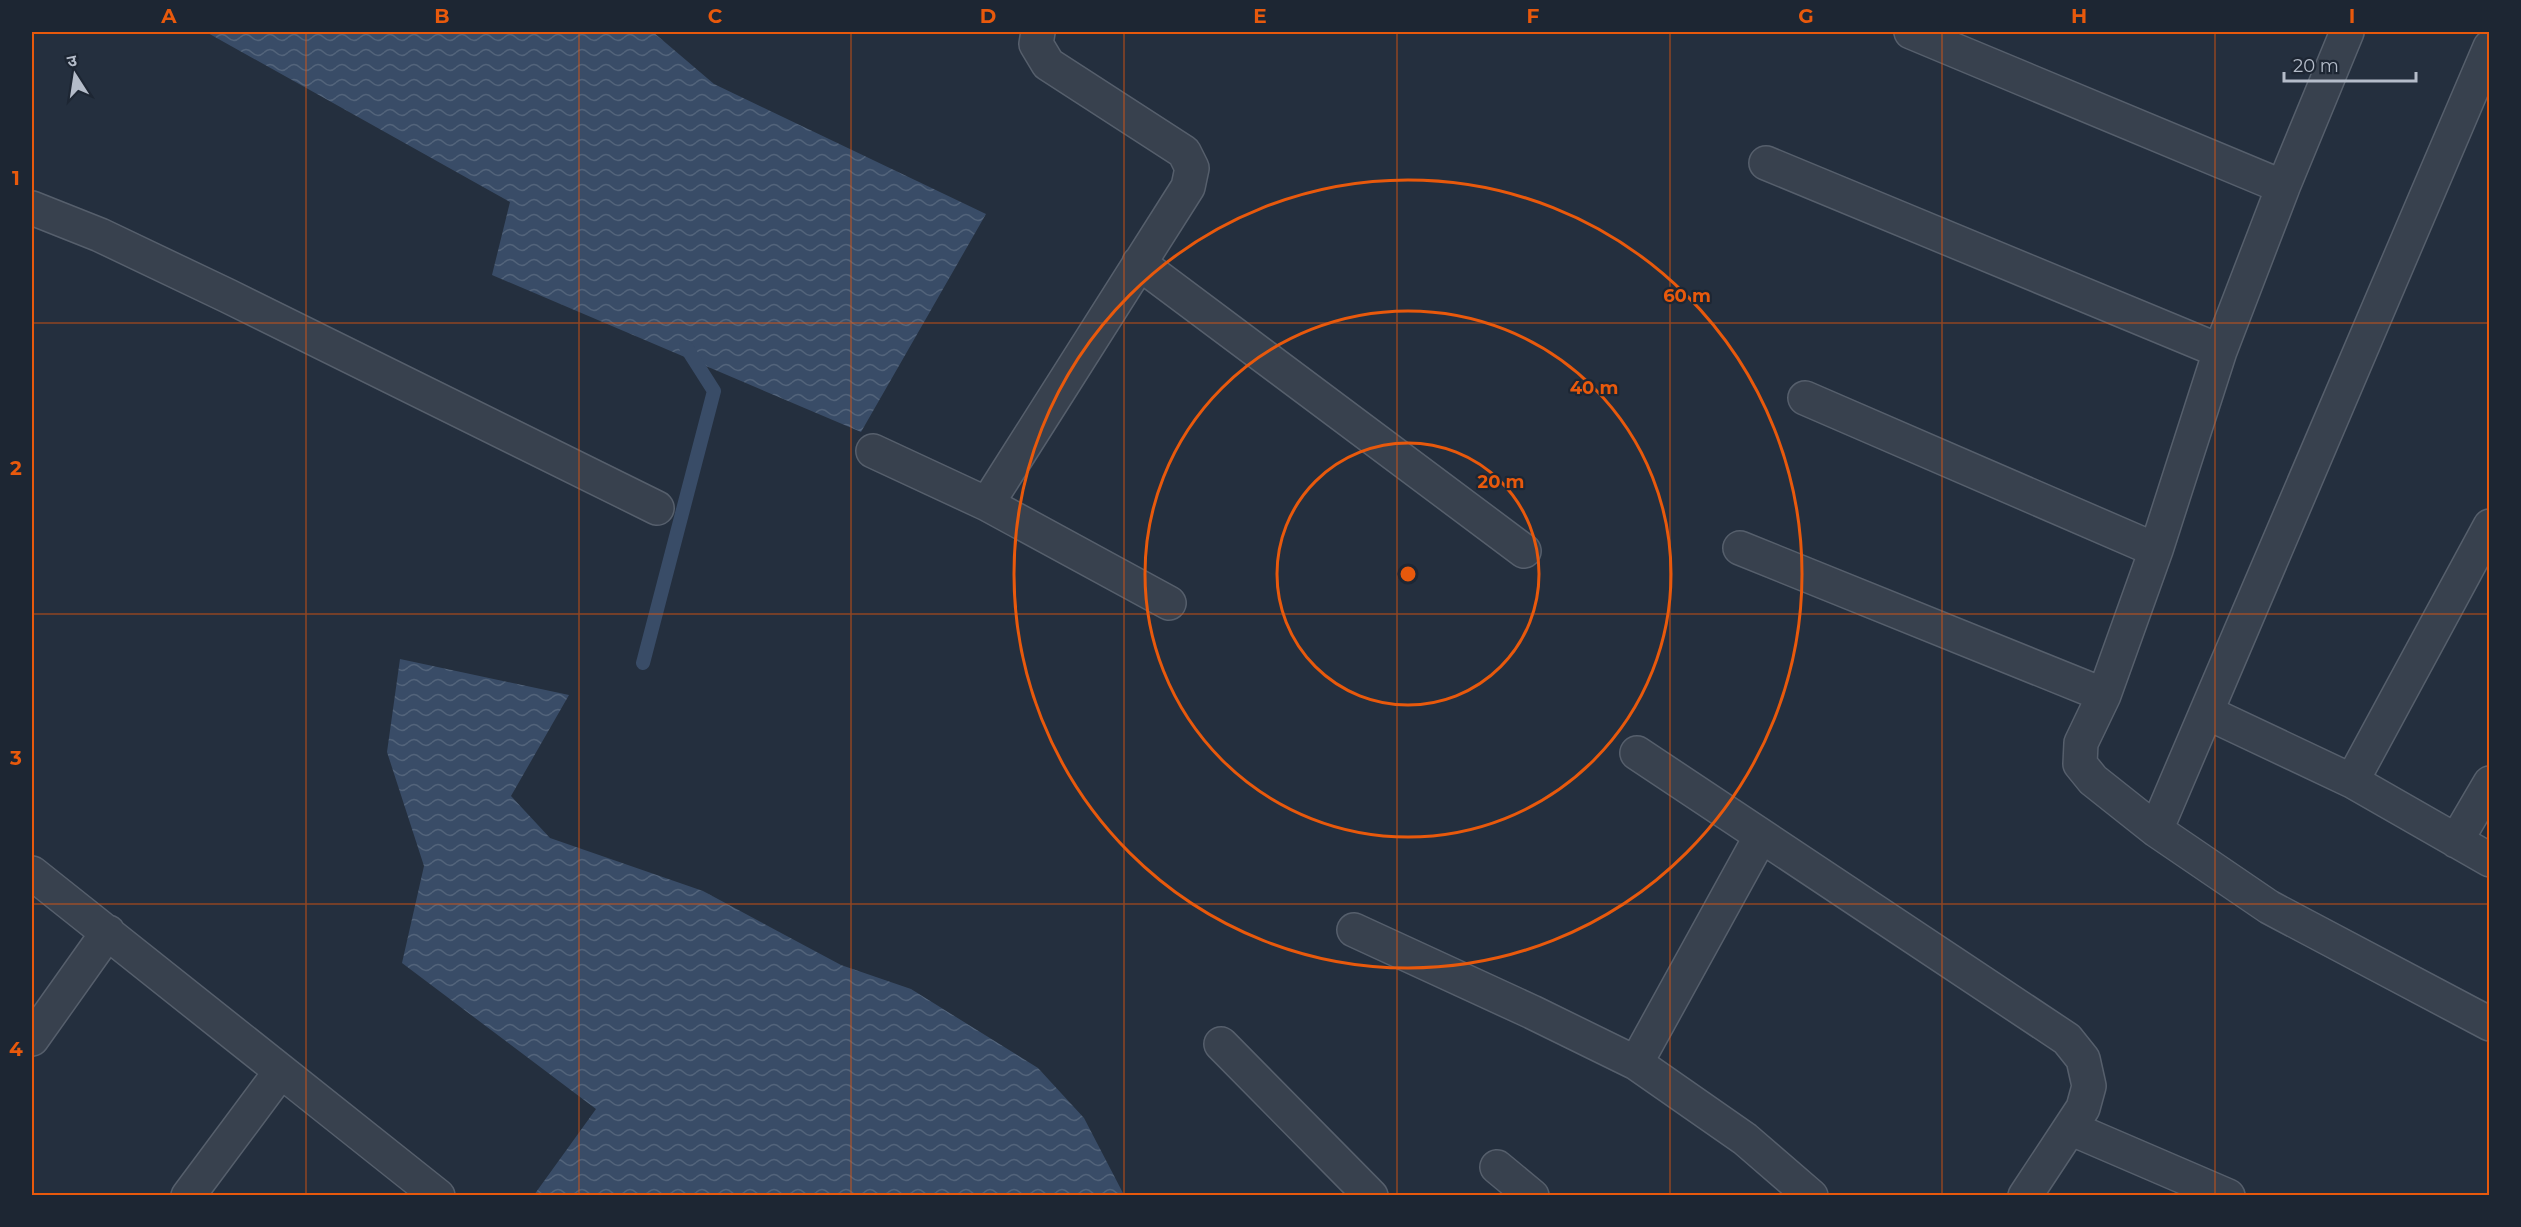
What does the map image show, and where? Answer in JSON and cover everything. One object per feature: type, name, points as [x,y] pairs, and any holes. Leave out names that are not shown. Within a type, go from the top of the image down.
[{"type":"street","points":[[987,504],[1188,187],[1192,168],[1184,152],[1048,64],[1036,44],[1038,32]]},
{"type":"street","points":[[1911,32],[2283,187]]},
{"type":"street","points":[[2340,34],[2220,351],[2156,550],[2104,695],[2081,743],[2080,764],[2093,780],[2156,830],[2269,907],[2490,1024]]},
{"type":"street","points":[[2156,830],[2208,713],[2490,47]]},
{"type":"street","points":[[1766,163],[2220,351]]},
{"type":"street","points":[[32,207],[99,235],[228,296],[657,508]]},
{"type":"street","points":[[1139,263],[1524,551]]},
{"type":"street","points":[[1805,398],[2156,550]]},
{"type":"street","points":[[873,452],[987,504],[1169,603]]},
{"type":"street","points":[[2352,781],[2490,526]]},
{"type":"street","points":[[1740,548],[2104,695]]},
{"type":"street","points":[[2208,713],[2352,781],[2490,860]]},
{"type":"street","points":[[1637,753],[2067,1039],[2083,1059],[2089,1086],[2084,1108],[2025,1196]]},
{"type":"street","points":[[2456,842],[2490,783]]},
{"type":"street","points":[[1636,1063],[1761,836]]},
{"type":"street","points":[[32,873],[438,1196]]},
{"type":"street","points":[[1354,930],[1636,1063],[1745,1139],[1810,1196]]},
{"type":"street","points":[[32,1039],[108,932]]},
{"type":"street","points":[[1221,1044],[1371,1196]]},
{"type":"street","points":[[188,1196],[281,1071]]},
{"type":"street","points":[[2070,1128],[2228,1196]]},
{"type":"street","points":[[1497,1167],[1532,1196]]},
{"type":"water","points":[[206,32],[653,32],[714,84],[986,214],[861,432],[492,275],[510,202]]},
{"type":"water","points":[[400,659],[569,695],[511,796],[550,838],[703,891],[841,965],[911,989],[1038,1068],[1084,1118],[1124,1195],[534,1195],[596,1109],[402,963],[424,866],[387,752]]},
{"type":"waterway","points":[[643,663],[714,391],[686,347]]}]
